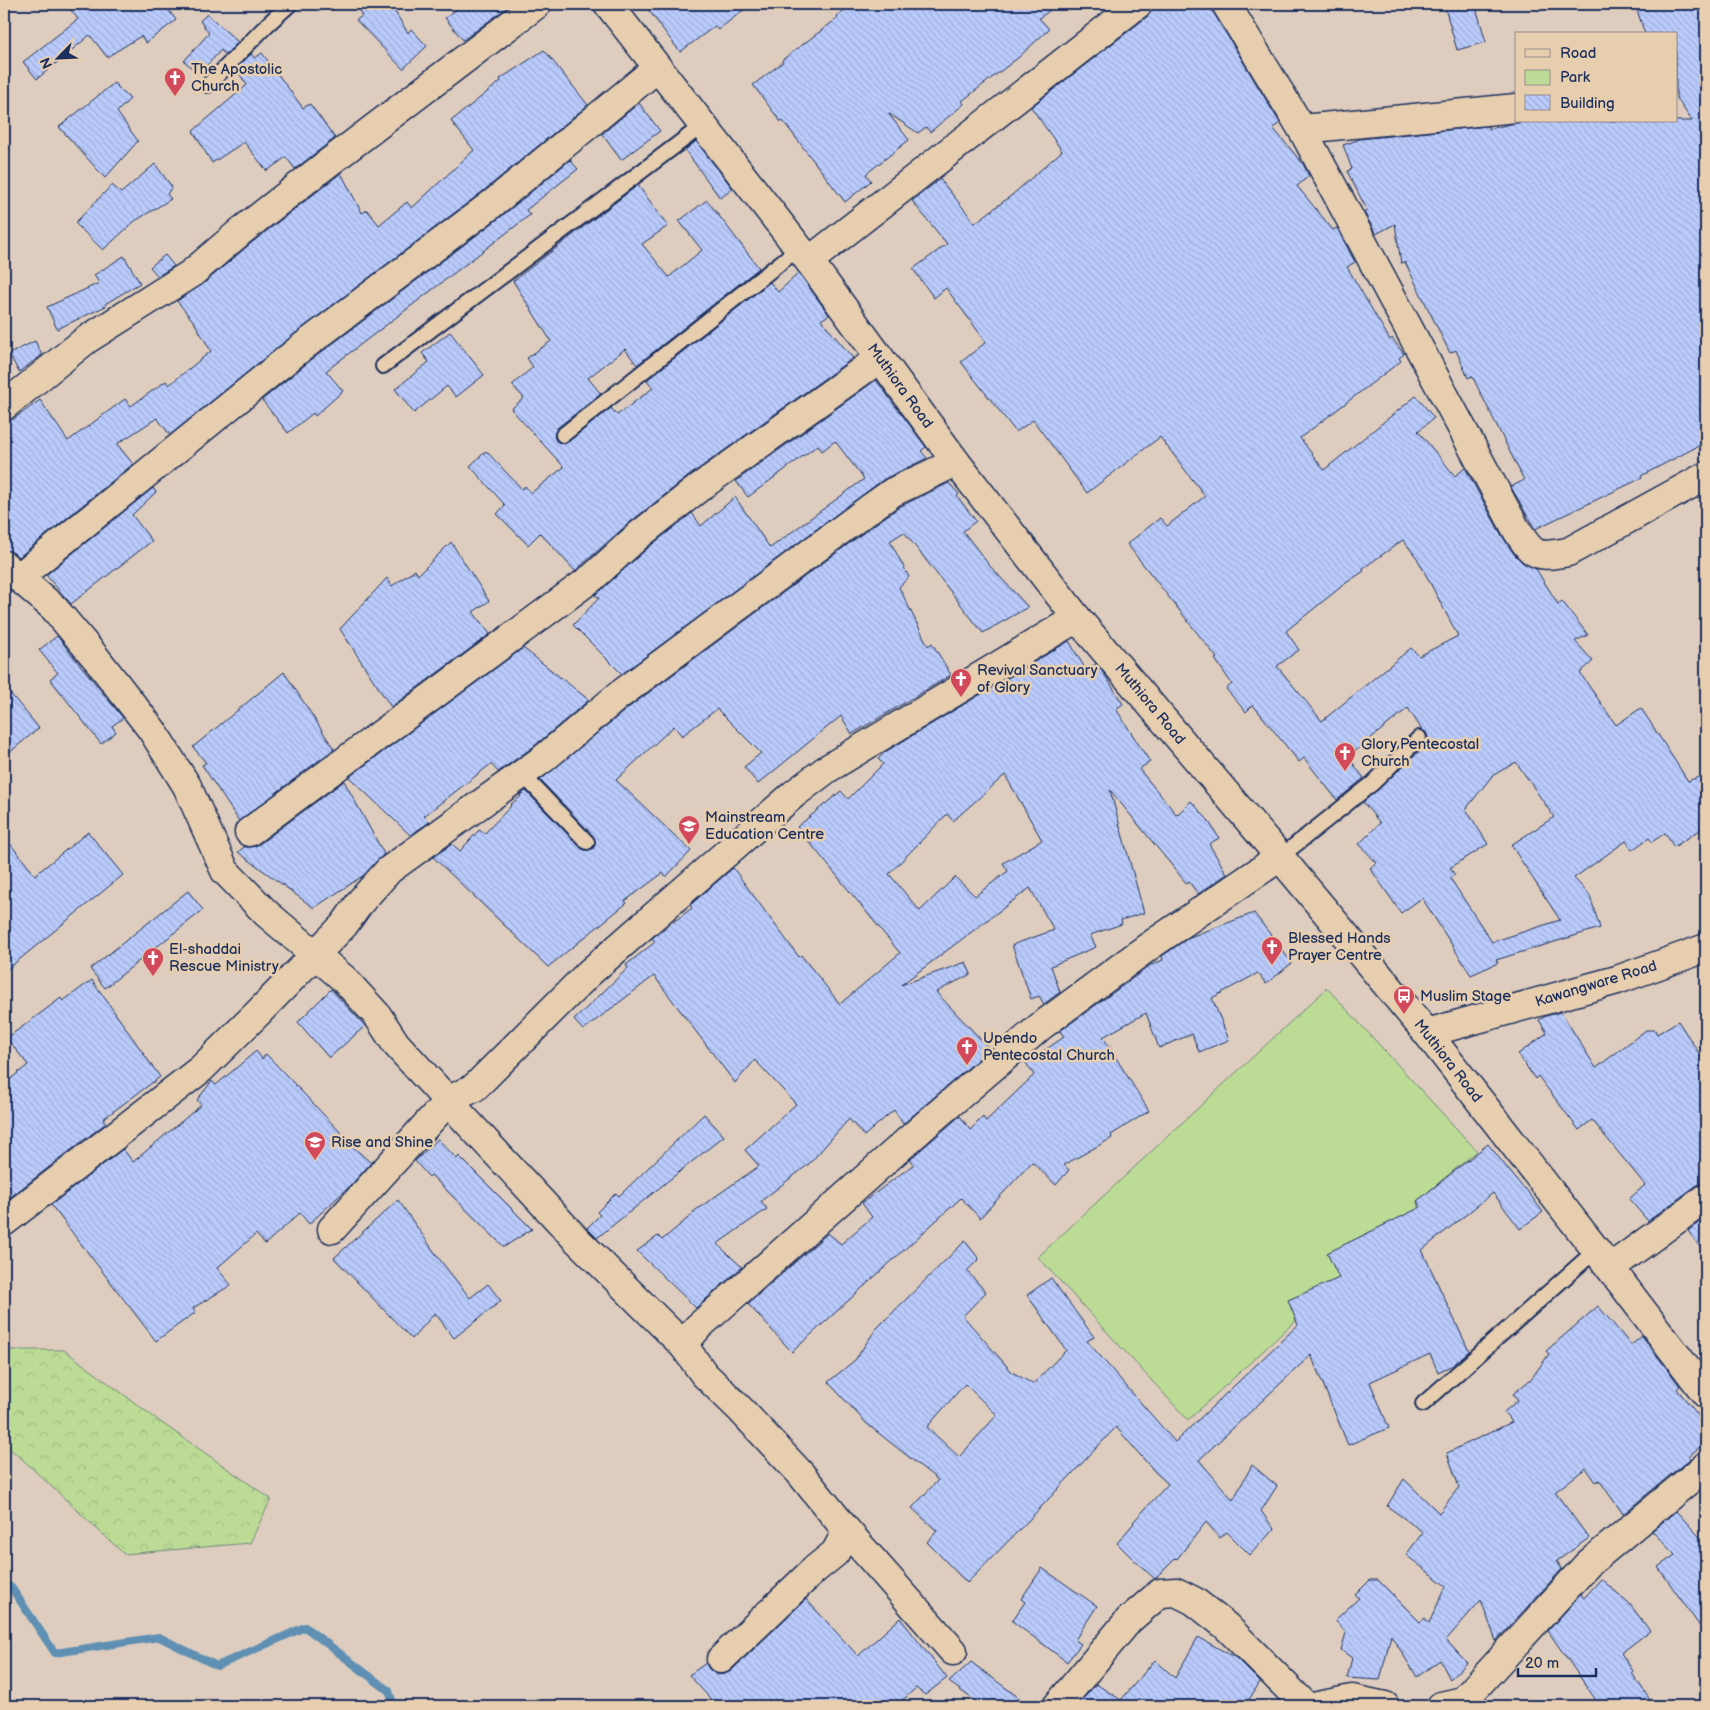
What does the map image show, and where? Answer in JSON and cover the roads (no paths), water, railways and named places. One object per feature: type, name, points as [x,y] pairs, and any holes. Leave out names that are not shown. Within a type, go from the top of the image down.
[{"type":"street","points":[[4,406],[86,340],[192,273],[240,232],[537,4]]},
{"type":"street","name":"Muthiora Road","points":[[608,4],[804,254],[956,462],[1077,618],[1427,1033],[1706,1394]]},
{"type":"street","points":[[804,254],[1138,4]]},
{"type":"street","points":[[1226,4],[1302,129],[1527,547],[1535,553],[1546,556],[1568,552],[1706,476]]},
{"type":"street","points":[[658,68],[492,204],[11,571],[54,608],[152,730],[187,786],[225,871],[266,913],[344,979],[377,1015],[396,1044],[448,1101],[576,1239],[683,1345],[704,1374],[740,1408],[800,1473],[847,1531],[953,1650]]},
{"type":"street","points":[[1302,129],[1515,108]]},
{"type":"street","points":[[249,832],[593,577],[639,535],[700,487],[880,358]]},
{"type":"street","points":[[4,1222],[201,1069],[316,955],[344,925],[361,901],[389,870],[543,759],[618,696],[869,508],[900,488],[956,462]]},
{"type":"street","points":[[332,1229],[448,1101],[475,1087],[588,973],[794,794],[827,768],[1077,618]]},
{"type":"street","points":[[683,1345],[698,1327],[931,1120],[1041,1026],[1148,947],[1280,857]]},
{"type":"street","name":"Kawangware Road","points":[[1427,1033],[1617,980],[1706,948]]},
{"type":"street","points":[[1603,1259],[1706,1198]]},
{"type":"street","points":[[1457,1704],[1588,1564],[1706,1466]]},
{"type":"street","points":[[721,1659],[835,1552],[847,1531]]},
{"type":"street","points":[[1057,1706],[1128,1620],[1160,1593],[1176,1592],[1194,1601],[1226,1626],[1306,1706]]},
{"type":"street","points":[[1318,1706],[1352,1699],[1385,1706]]},
{"type":"lane","points":[[208,85],[290,4]]},
{"type":"lane","points":[[383,366],[703,125]]},
{"type":"lane","points":[[563,435],[804,254]]},
{"type":"lane","points":[[1280,857],[1373,783],[1419,738]]},
{"type":"lane","points":[[522,774],[587,842]]},
{"type":"lane","points":[[1422,1404],[1603,1259]]},
{"type":"waterway","points":[[4,1587],[11,1587],[55,1653],[159,1637],[217,1666],[305,1627],[389,1691],[394,1706]]},
{"type":"place","name":"The Apostolic Church","points":[[175,97]]},
{"type":"place","name":"Revival Sanctuary of Glory","points":[[961,698]]},
{"type":"place","name":"Glory Pentecostal Church","points":[[1345,772]]},
{"type":"place","name":"Mainstream Education Centre","points":[[689,845]]},
{"type":"place","name":"Blessed Hands Prayer Centre","points":[[1272,966]]},
{"type":"place","name":"El-shaddai Rescue Ministry","points":[[153,977]]},
{"type":"place","name":"Muslim Stage","points":[[1404,1015]]},
{"type":"place","name":"Upendo Pentecostal Church","points":[[967,1066]]},
{"type":"place","name":"Rise and Shine","points":[[315,1161]]}]
